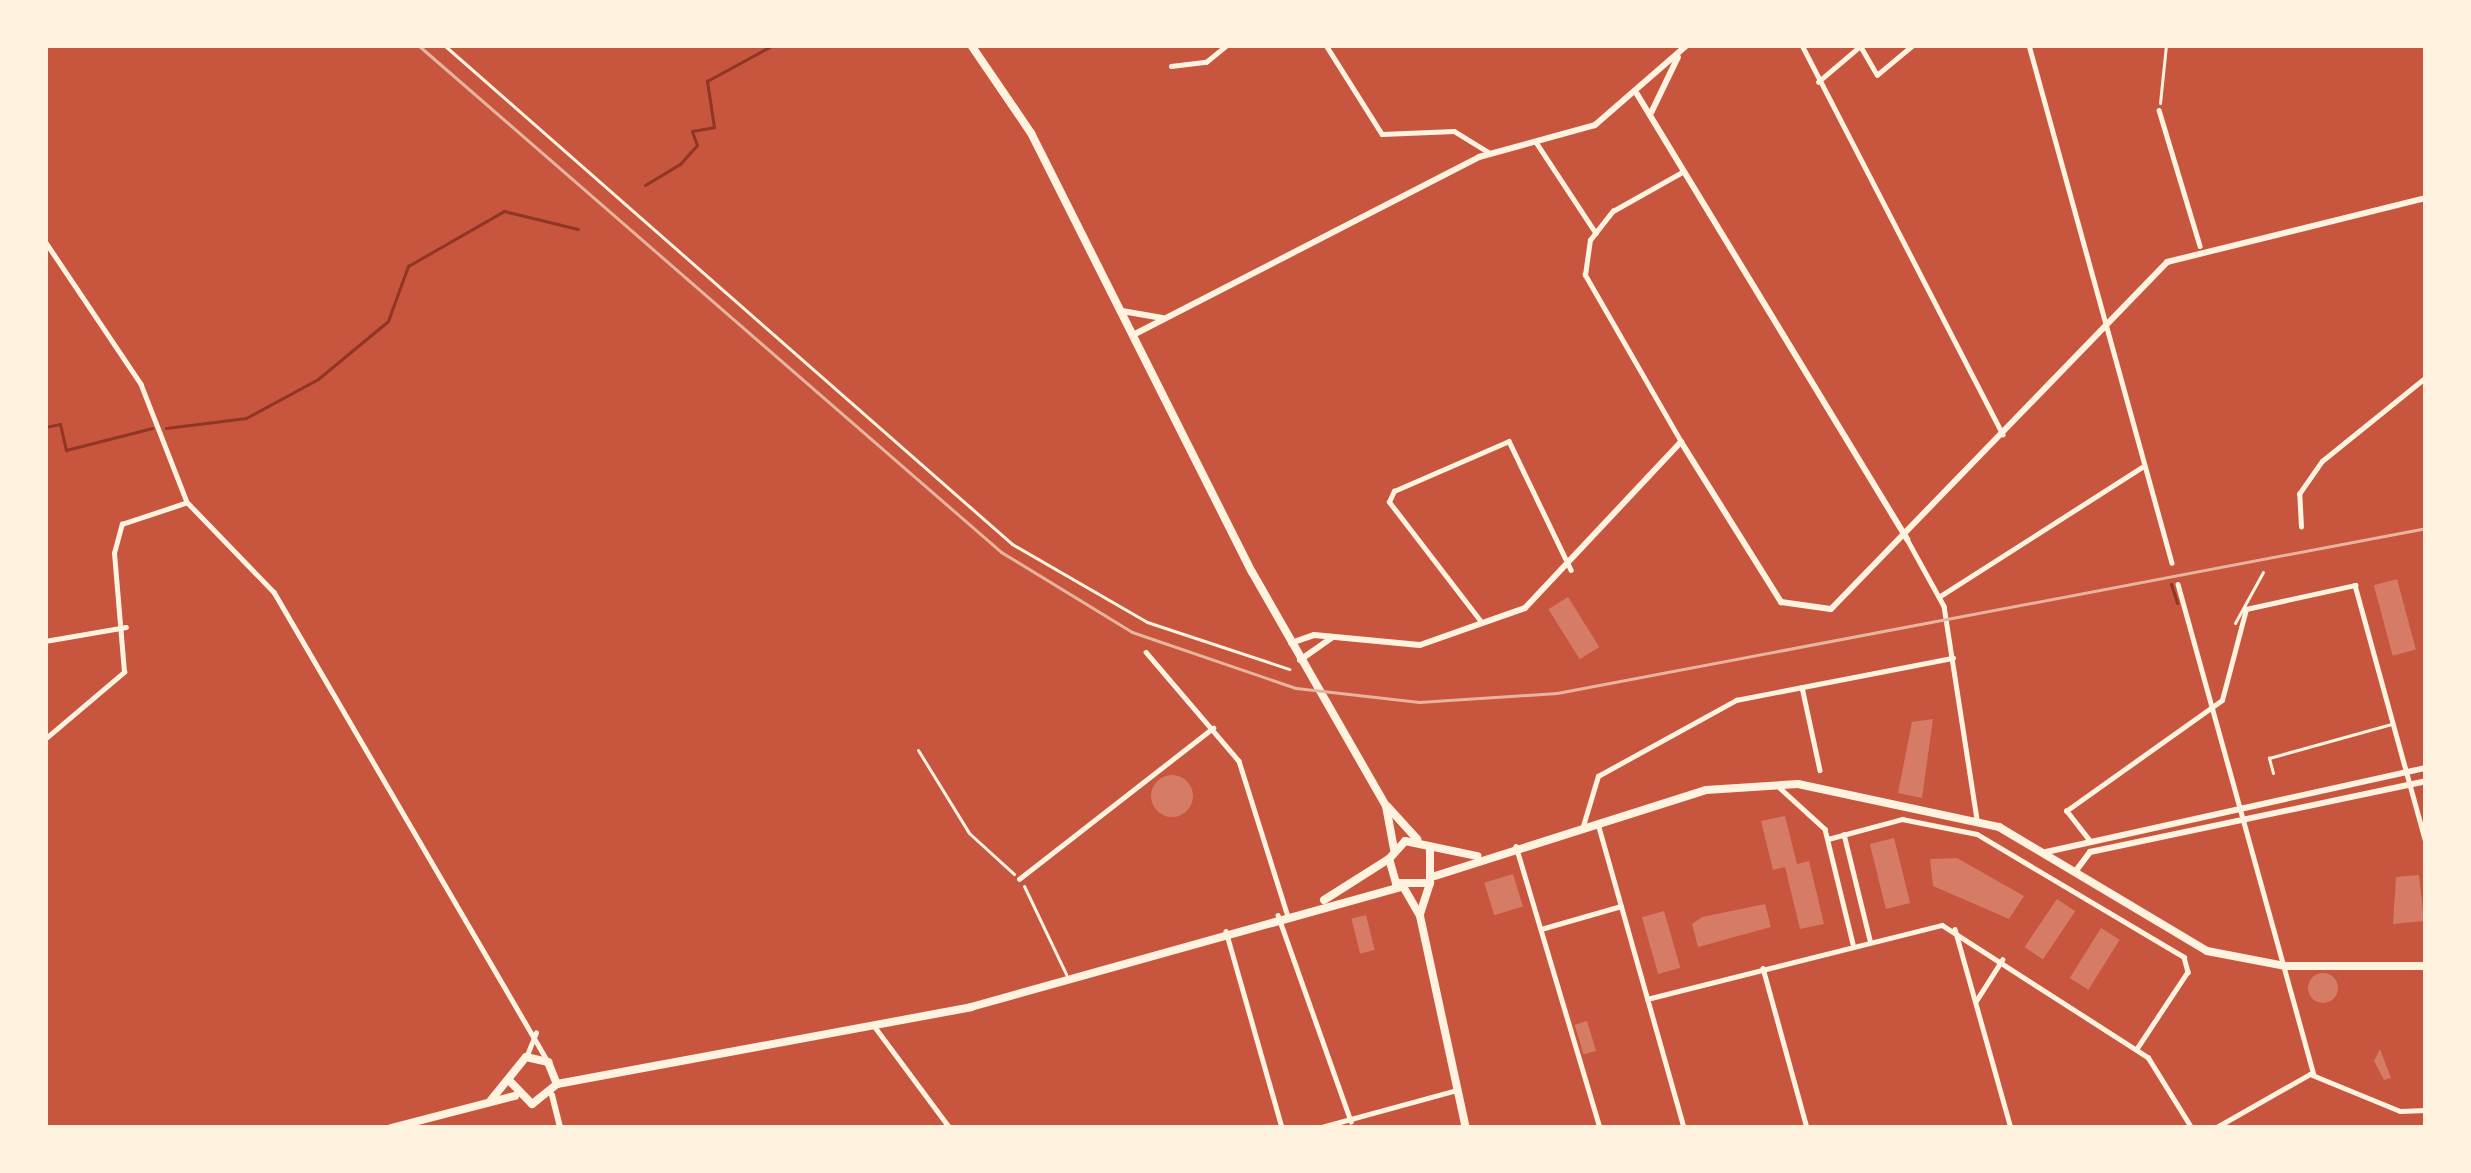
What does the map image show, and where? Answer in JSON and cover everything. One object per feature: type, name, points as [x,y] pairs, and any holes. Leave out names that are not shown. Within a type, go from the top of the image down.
[{"type":"main road","points":[[971,45],[1031,133],[1291,643],[1386,806],[1430,847],[1478,856]]},
{"type":"main road","points":[[556,1084],[577,1075],[875,1027],[1067,979],[1320,902],[1433,879],[1478,856],[1597,822],[1770,783],[1977,820],[2046,852],[2183,941],[2285,966],[2426,966]]},
{"type":"main road","points":[[1320,902],[1389,859],[1394,849],[1386,806]]},
{"type":"main road","points":[[1394,849],[1418,840]]},
{"type":"main road","points":[[1420,916],[1433,879],[1430,847]]},
{"type":"main road","points":[[1389,859],[1420,916],[1466,1128]]},
{"type":"main road","points":[[491,1100],[526,1058],[577,1075]]},
{"type":"main road","points":[[391,1128],[491,1100],[515,1096],[538,1103],[552,1095],[556,1084],[551,1065]]},
{"type":"main road","points":[[509,1080],[515,1096]]},
{"type":"street","points":[[1171,66],[1227,45]]},
{"type":"street","points":[[1326,45],[1382,134],[1454,131],[1490,153]]},
{"type":"street","points":[[1802,45],[1845,144],[2003,434]]},
{"type":"street","points":[[1818,82],[1861,45],[1876,75],[1913,45]]},
{"type":"street","points":[[2029,45],[2172,563]]},
{"type":"street","points":[[1133,335],[1490,153],[1583,130],[1637,94],[1684,48]]},
{"type":"street","points":[[1651,113],[1684,48]]},
{"type":"street","points":[[1637,94],[1942,595],[1977,820]]},
{"type":"street","points":[[2159,110],[2200,246]]},
{"type":"street","points":[[1535,141],[1596,232]]},
{"type":"street","points":[[1685,170],[1629,194],[1596,232],[1587,286],[1791,610],[1844,603],[2160,267],[2200,246],[2426,198]]},
{"type":"street","points":[[45,241],[141,384],[187,502],[267,580],[551,1065]]},
{"type":"street","points":[[1121,311],[1166,318]]},
{"type":"street","points":[[2301,526],[2299,494],[2322,461],[2426,377]]},
{"type":"street","points":[[1484,625],[1389,499],[1509,441],[1571,570]]},
{"type":"street","points":[[1291,643],[1332,638],[1420,645],[1484,625],[1571,570],[1681,442]]},
{"type":"street","points":[[1942,595],[2146,465]]},
{"type":"street","points":[[45,740],[116,686],[126,627],[114,538],[130,517],[187,502]]},
{"type":"street","points":[[2090,840],[2070,828],[2068,809],[2212,708],[2231,677],[2235,623],[2263,572]]},
{"type":"street","points":[[2178,584],[2314,1075]]},
{"type":"street","points":[[2235,623],[2260,601],[2355,585],[2426,843]]},
{"type":"street","points":[[45,641],[126,627]]},
{"type":"street","points":[[1300,660],[1332,638]]},
{"type":"street","points":[[1146,652],[1239,761],[1351,1121]]},
{"type":"street","points":[[1583,826],[1598,776],[1736,700],[1953,658]]},
{"type":"street","points":[[1802,687],[1822,778]]},
{"type":"street","points":[[2273,772],[2269,758],[2393,724]]},
{"type":"street","points":[[1019,879],[1213,728]]},
{"type":"street","points":[[2046,852],[2426,768]]},
{"type":"street","points":[[2075,872],[2090,852],[2426,781]]},
{"type":"street","points":[[1770,783],[1805,803],[1828,839],[1853,944]]},
{"type":"street","points":[[1828,839],[1904,819],[1997,842],[2184,958],[2188,972],[2137,1049]]},
{"type":"street","points":[[1597,822],[1684,1128]]},
{"type":"street","points":[[1844,834],[1870,940]]},
{"type":"street","points":[[1516,846],[1600,1128]]},
{"type":"street","points":[[1541,929],[1621,906]]},
{"type":"street","points":[[1647,999],[1870,940],[1955,928],[2137,1049],[2192,1128]]},
{"type":"street","points":[[1955,928],[2011,1128]]},
{"type":"street","points":[[1226,931],[1282,1128]]},
{"type":"street","points":[[1976,1001],[2003,960]]},
{"type":"street","points":[[1762,968],[1807,1128]]},
{"type":"street","points":[[875,1027],[950,1128]]},
{"type":"street","points":[[526,1058],[536,1033]]},
{"type":"street","points":[[2314,1075],[2397,1110],[2426,1110]]},
{"type":"street","points":[[2215,1128],[2314,1075]]},
{"type":"street","points":[[1318,1128],[1457,1090]]},
{"type":"street","points":[[552,1095],[560,1128]]},
{"type":"street","points":[[538,1103],[556,1118]]},
{"type":"path","points":[[444,45],[1012,544],[1148,622],[1289,668]]},
{"type":"path","points":[[2159,110],[2166,45]]},
{"type":"path","points":[[918,750],[969,833],[1019,879],[1067,979]]},
{"type":"building","points":[[2397,579],[2416,650],[2393,656],[2374,585]]},
{"type":"building","points":[[1568,597],[1599,647],[1580,659],[1548,609]]},
{"type":"building","points":[[1933,719],[1922,798],[1898,793],[1912,722]]},
{"type":"building","points":[[1172,775],[1187,781],[1193,796],[1187,811],[1172,817],[1157,811],[1151,796],[1157,781]]},
{"type":"building","points":[[1785,816],[1797,864],[1809,861],[1824,924],[1800,929],[1785,867],[1773,870],[1761,821]]},
{"type":"building","points":[[1894,838],[1910,903],[1886,909],[1870,844]]},
{"type":"building","points":[[1957,858],[2024,896],[2009,919],[1933,886],[1930,859]]},
{"type":"building","points":[[1513,874],[1523,907],[1494,915],[1484,883]]},
{"type":"building","points":[[2419,875],[2424,921],[2393,924],[2396,877]]},
{"type":"building","points":[[2057,899],[2075,911],[2043,959],[2025,947]]},
{"type":"building","points":[[1765,904],[1771,927],[1698,947],[1692,924],[1702,917]]},
{"type":"building","points":[[1664,911],[1680,968],[1658,974],[1642,917]]},
{"type":"building","points":[[1366,915],[1375,950],[1360,954],[1351,919]]},
{"type":"building","points":[[2101,928],[2120,940],[2088,990],[2070,978]]},
{"type":"building","points":[[2323,973],[2334,977],[2338,988],[2334,999],[2323,1003],[2312,999],[2308,988],[2312,977]]},
{"type":"building","points":[[1587,1021],[1596,1051],[1584,1054],[1575,1025]]},
{"type":"building","points":[[2380,1049],[2391,1078],[2384,1080],[2374,1061]]},
{"type":"waterway","points":[[645,185],[680,164],[697,145],[692,131],[714,127],[707,81],[773,45]]},
{"type":"waterway","points":[[166,428],[246,418],[318,379],[388,321],[408,266],[504,211],[578,229]]},
{"type":"waterway","points":[[45,427],[60,424],[66,450],[152,428]]},
{"type":"waterway","points":[[2171,584],[2177,603]]},
{"type":"tram line","points":[[418,45],[1001,552],[1132,632],[1296,688],[1419,702],[1557,693],[2426,528]]}]
